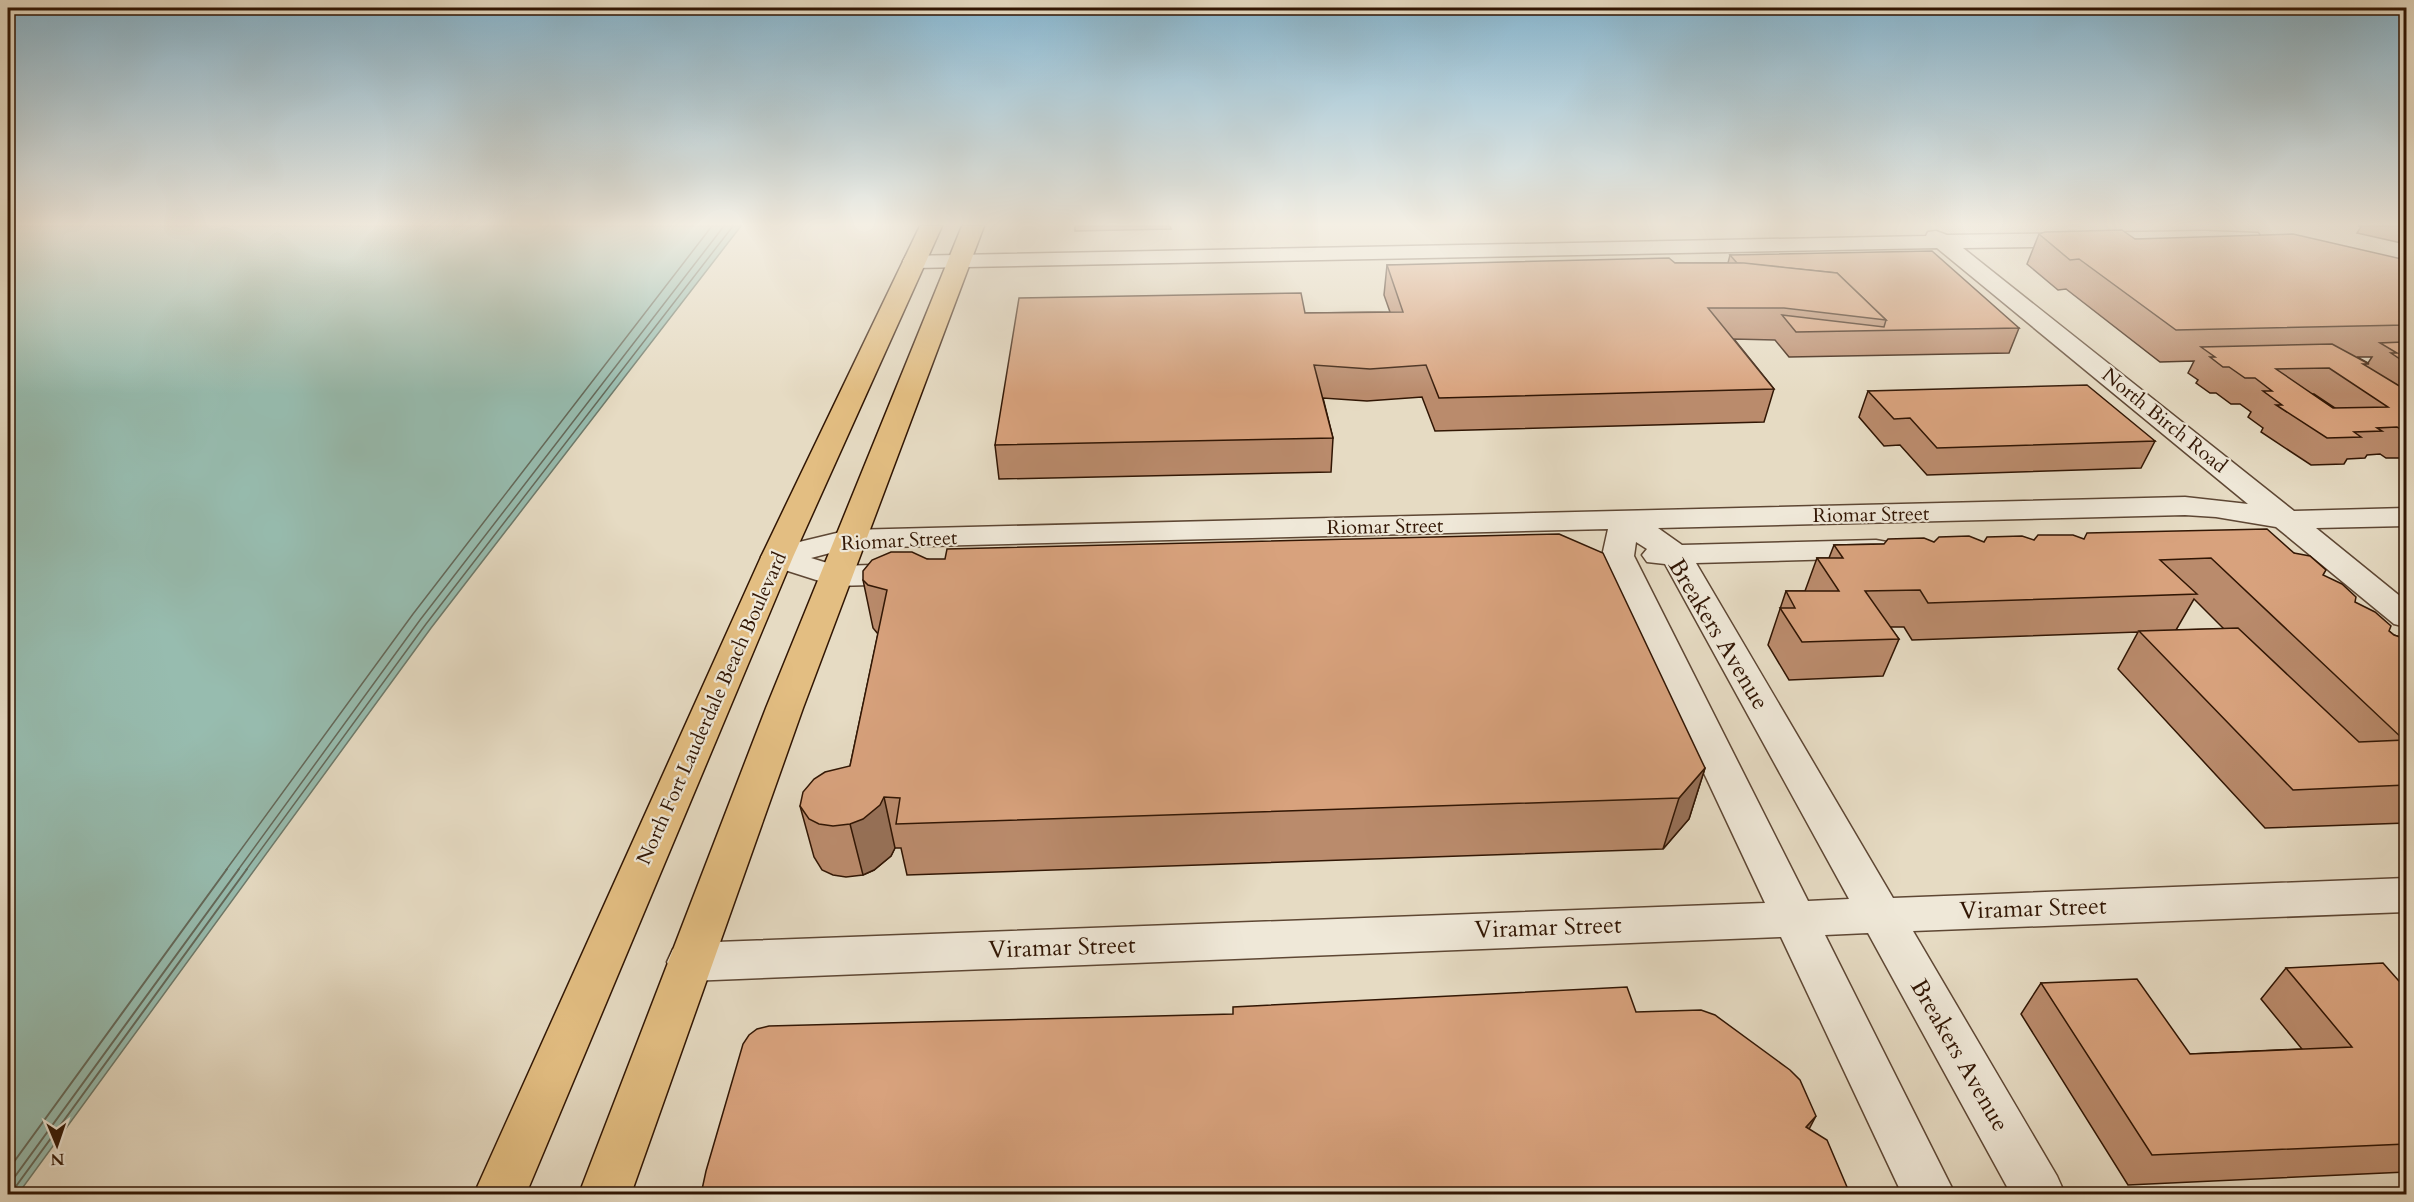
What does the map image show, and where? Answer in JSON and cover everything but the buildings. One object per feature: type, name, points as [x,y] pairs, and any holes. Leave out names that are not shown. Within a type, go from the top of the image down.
[{"type":"main road","name":"North Fort Lauderdale Beach Boulevard","points":[[500,1194],[777,557],[904,282]]},
{"type":"main road","points":[[605,1194],[689,962],[842,558],[950,282]]},
{"type":"street","name":"North Birch Road","points":[[1993,282],[2406,617]]},
{"type":"street","name":"Riomar Street","points":[[777,557],[842,558],[1609,544],[2186,506],[2216,508],[2289,520],[2406,517]]},
{"type":"street","name":"Riomar Street","points":[[2224,540],[2269,529],[2289,520]]},
{"type":"street","name":"Breakers Avenue","points":[[1609,544],[1675,554],[2039,1194]]},
{"type":"street","points":[[1609,544],[1929,1194]]},
{"type":"street","name":"Riomar Street","points":[[1675,554],[1904,549]]},
{"type":"street","name":"Riomar Street","points":[[842,558],[942,573]]},
{"type":"street","name":"Viramar Street","points":[[689,962],[2406,895]]},
{"type":"water","points":[[8,282],[698,282],[431,628],[18,1194],[8,1194]]}]
